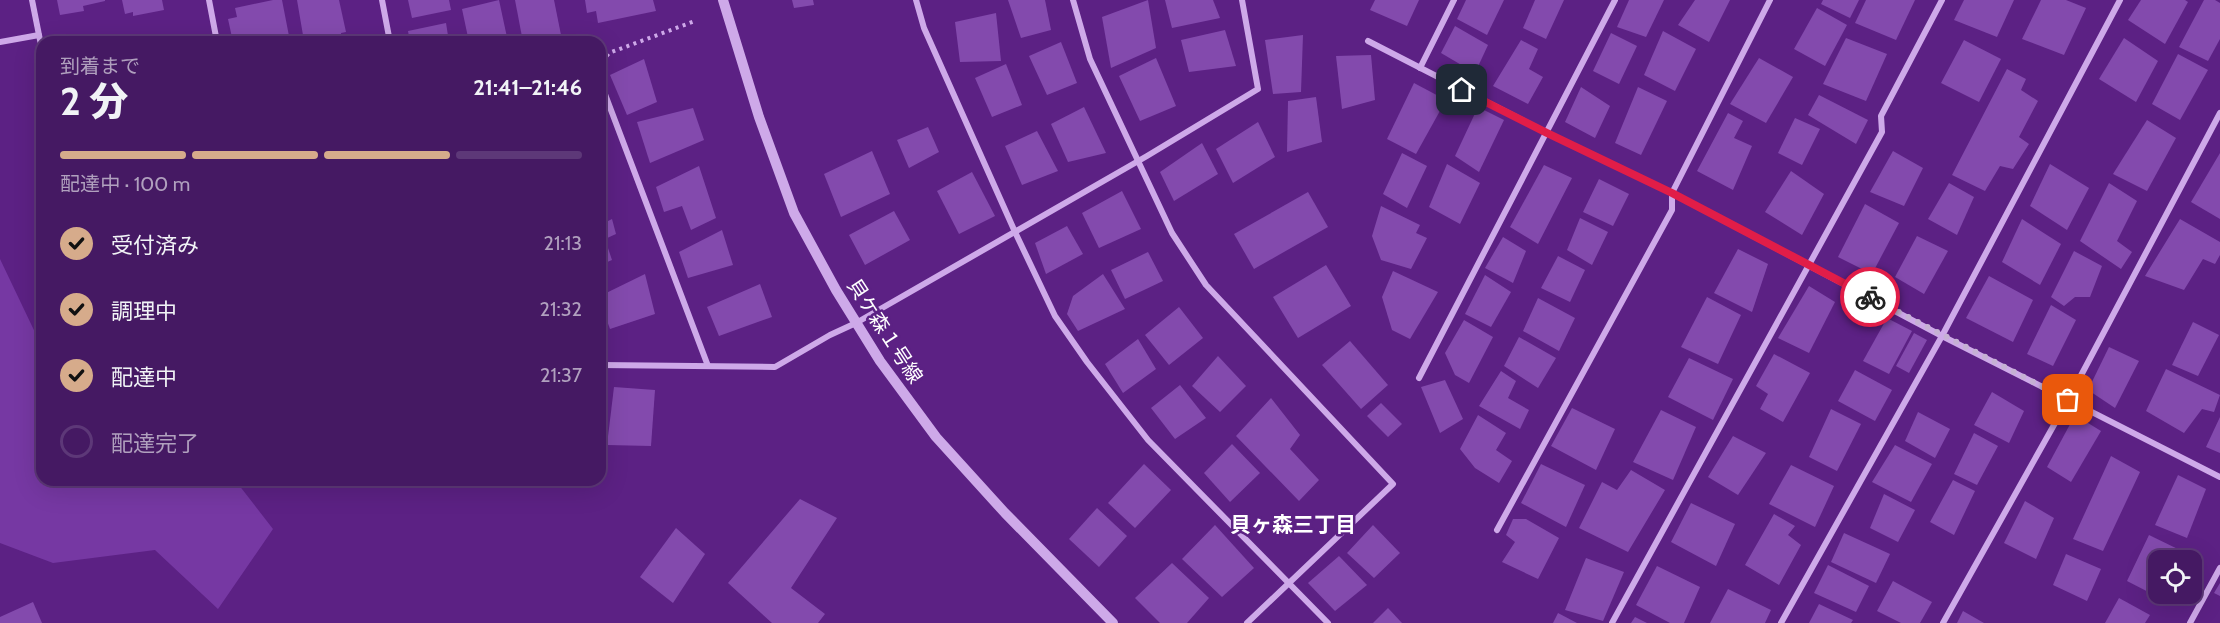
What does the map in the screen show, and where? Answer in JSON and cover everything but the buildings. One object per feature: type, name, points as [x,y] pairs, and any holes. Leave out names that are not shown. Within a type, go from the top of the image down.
[{"type":"street","points":[[0,42],[39,35],[32,0]]},
{"type":"street","points":[[209,0],[216,36]]},
{"type":"street","points":[[382,0],[389,36]]},
{"type":"street","name":"貝ケ森１号線","points":[[723,0],[759,117],[794,213],[856,323],[880,361],[936,436],[1005,513],[1113,623]]},
{"type":"street","points":[[916,0],[924,28],[1055,316],[1148,440],[1328,623]]},
{"type":"street","points":[[1073,0],[1090,60],[1172,233],[1206,285],[1393,484],[1247,623]]},
{"type":"street","points":[[606,365],[775,367],[1138,162],[1258,89],[1242,0]]},
{"type":"street","points":[[1420,68],[1454,0]]},
{"type":"street","points":[[1419,378],[1615,0]]},
{"type":"street","points":[[1497,530],[1672,210],[1672,193],[1770,0]]},
{"type":"street","points":[[1612,623],[1882,132],[1881,116],[1942,0]]},
{"type":"street","points":[[1781,623],[1942,336],[2120,0]]},
{"type":"street","points":[[1368,41],[1547,133],[1672,193],[1942,336],[2220,477]]},
{"type":"street","points":[[606,97],[708,366]]},
{"type":"street","points":[[1943,623],[2068,400],[2220,113]]},
{"type":"street","points":[[2190,623],[2220,568]]},
{"type":"path","points":[[606,57],[609,53],[695,21]]},
{"type":"shaded area","points":[[0,259],[36,334],[36,486],[240,486],[273,529],[218,609],[155,550],[53,563],[0,543]]},
{"type":"way so far","points":[[1870,297],[2068,400]]},
{"type":"district","name":"貝ヶ森三丁目","points":[[1293,525]]},
{"type":"route","points":[[1462,90],[1672,193],[1870,297]]}]
